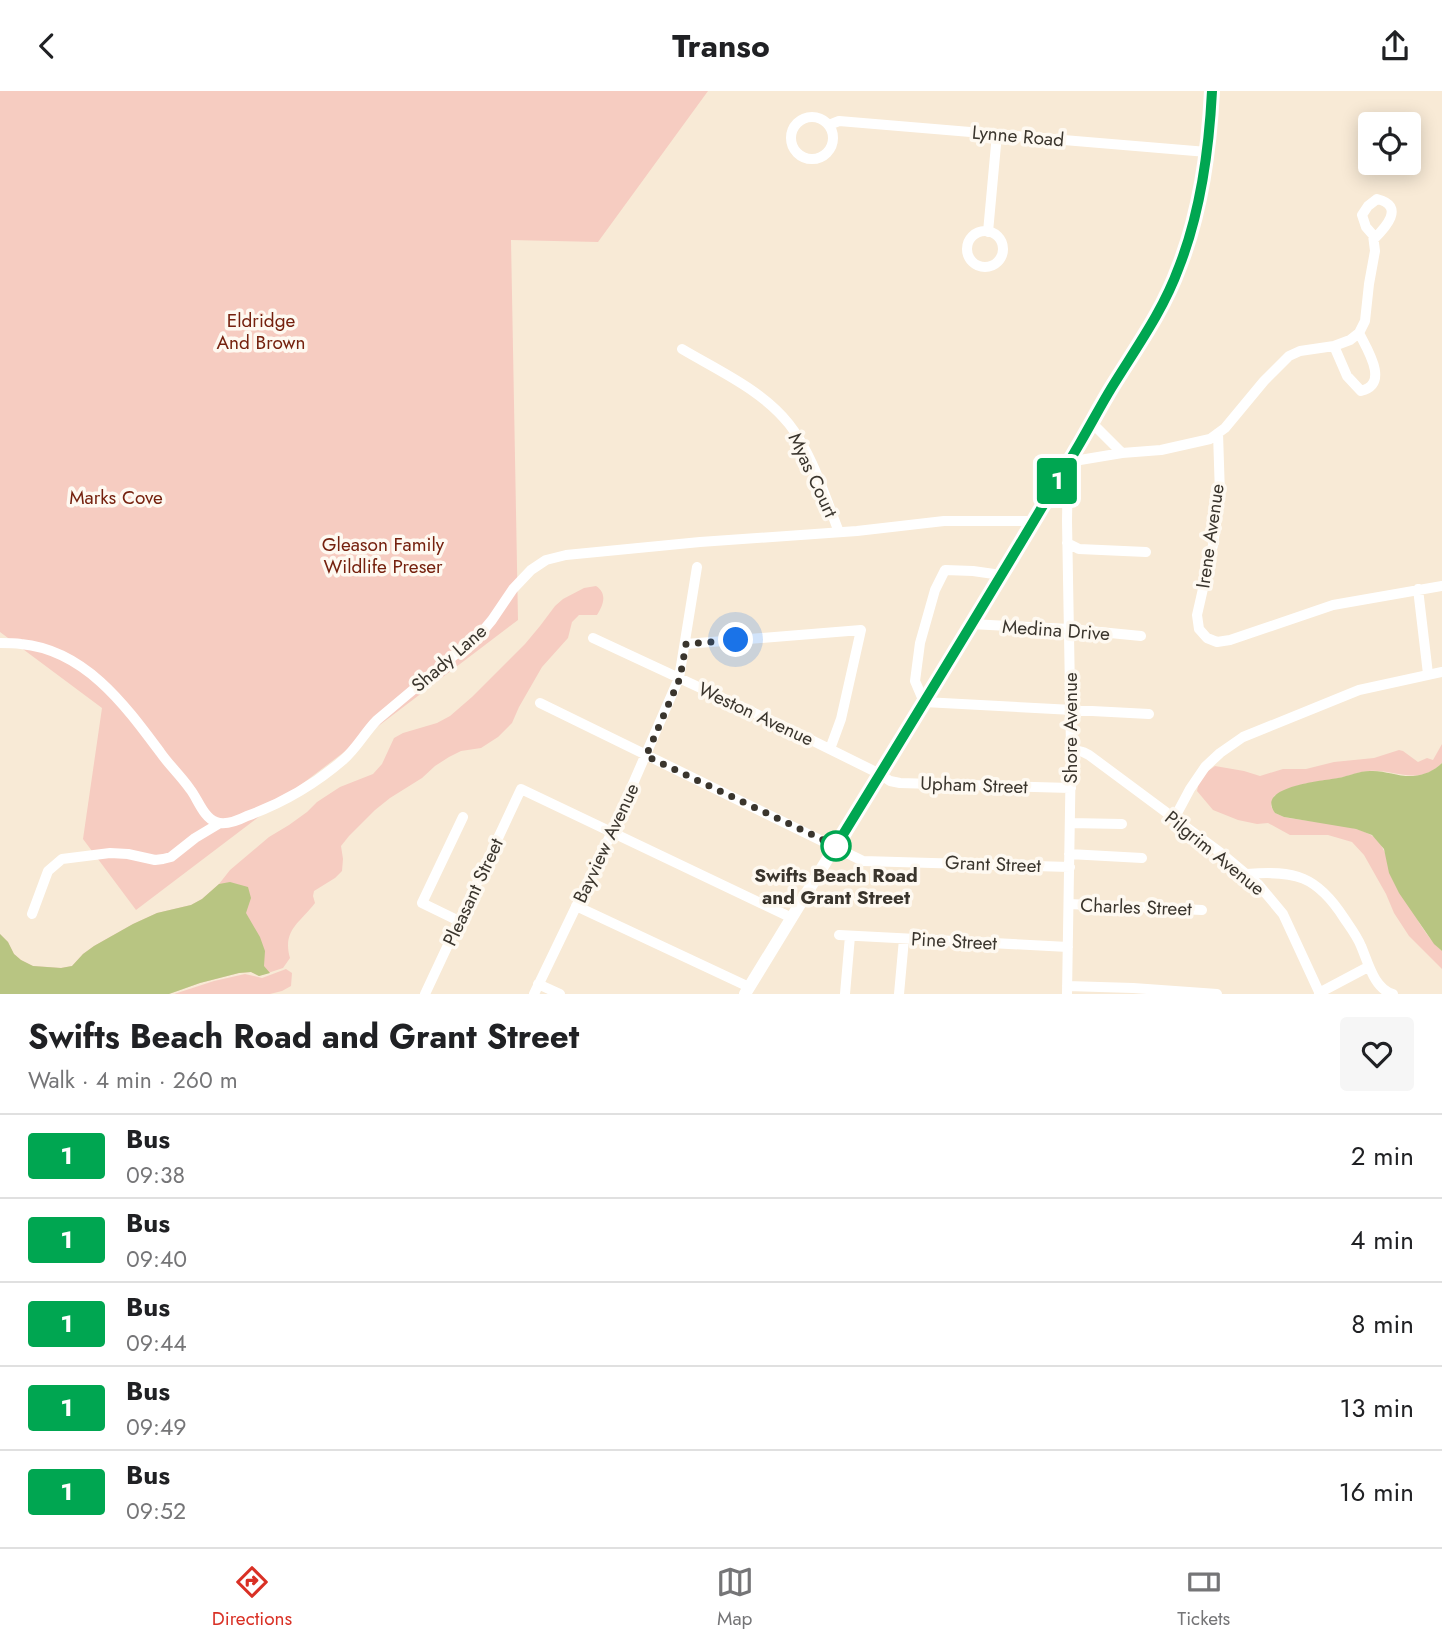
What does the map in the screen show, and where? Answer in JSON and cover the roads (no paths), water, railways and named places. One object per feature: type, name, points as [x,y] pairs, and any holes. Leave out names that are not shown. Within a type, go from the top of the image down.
[{"type":"street","points":[[576,907],[747,991],[1158,313],[1179,269],[1190,236],[1201,190],[1213,91]]},
{"type":"street","name":"Lynne Road","points":[[815,117],[823,119],[829,125],[834,141],[832,149],[826,155],[810,160],[796,152],[791,136],[793,128],[799,122],[815,117]]},
{"type":"street","name":"Lynne Road","points":[[829,125],[839,121],[1207,152]]},
{"type":"street","points":[[988,232],[998,134]]},
{"type":"street","points":[[1069,463],[1122,453],[1161,450],[1210,439],[1225,428],[1289,356],[1350,340],[1359,333],[1365,321],[1375,251],[1374,239]]},
{"type":"street","points":[[1334,345],[1347,376],[1361,391],[1369,389],[1376,377],[1375,367],[1359,333]]},
{"type":"street","name":"Myas Court","points":[[682,349],[746,387],[788,422],[805,451],[839,531]]},
{"type":"street","points":[[1092,423],[1122,453]]},
{"type":"street","name":"Irene Avenue","points":[[1218,433],[1220,495],[1213,545],[1197,615],[1199,629],[1205,636],[1217,642],[1230,640],[1324,607],[1418,589]]},
{"type":"street","name":"Shore Avenue","points":[[1067,990],[1071,789],[1067,543],[1069,463]]},
{"type":"street","name":"Shady Lane","points":[[32,914],[48,871],[62,859],[110,853],[155,860],[171,857],[220,823],[280,804],[300,793],[344,759],[377,720],[482,632],[513,589],[531,570],[546,560],[612,549],[944,521],[1033,521]]},
{"type":"street","points":[[1067,543],[1079,549],[1146,552]]},
{"type":"street","name":"Bayview Avenue","points":[[536,989],[612,832],[680,678],[697,567]]},
{"type":"street","points":[[924,702],[915,681],[920,643],[942,574],[945,570],[1001,575]]},
{"type":"street","points":[[1428,674],[1418,589],[1442,586]]},
{"type":"street","name":"Medina Drive","points":[[971,624],[1141,636]]},
{"type":"street","points":[[686,644],[861,630],[841,719],[830,750]]},
{"type":"street","name":"Weston Avenue","points":[[593,638],[880,774]]},
{"type":"street","points":[[0,643],[23,644],[44,649],[71,661],[98,678],[142,727],[190,789],[204,812],[220,823]]},
{"type":"street","points":[[1174,820],[1200,774],[1215,757],[1238,740],[1348,694],[1381,684],[1442,672]]},
{"type":"street","points":[[924,702],[1149,714]]},
{"type":"street","name":"Grant Street","points":[[540,703],[863,861],[1070,867]]},
{"type":"street","name":"Pilgrim Avenue","points":[[1071,749],[1083,751],[1247,874],[1283,914],[1319,993]]},
{"type":"street","name":"Upham Street","points":[[880,774],[890,781],[900,783],[1071,789]]},
{"type":"street","name":"Pleasant Street","points":[[425,994],[521,789],[612,832]]},
{"type":"street","points":[[459,921],[422,903],[463,817]]},
{"type":"street","points":[[1070,823],[1122,824]]},
{"type":"street","points":[[612,832],[792,918]]},
{"type":"street","points":[[1069,854],[1142,858]]},
{"type":"street","points":[[1247,874],[1275,873],[1299,877],[1323,890],[1355,934],[1368,967],[1385,991],[1393,993]]},
{"type":"street","name":"Charles Street","points":[[1069,904],[1202,910]]},
{"type":"street","name":"Pine Street","points":[[845,994],[845,935],[1068,947]]},
{"type":"street","points":[[899,994],[904,939]]},
{"type":"street","points":[[1319,993],[1368,967]]},
{"type":"street","points":[[536,989],[560,994]]},
{"type":"street","points":[[1067,990],[1217,994]]},
{"type":"place","name":"Swifts Beach Road and Grant Street","points":[[836,846]]},
{"type":"park label","name":"Eldridge And Brown","points":[[261,331]]},
{"type":"park label","name":"Marks Cove","points":[[116,497]]},
{"type":"park label","name":"Gleason Family Wildlife Preser","points":[[383,555]]}]
